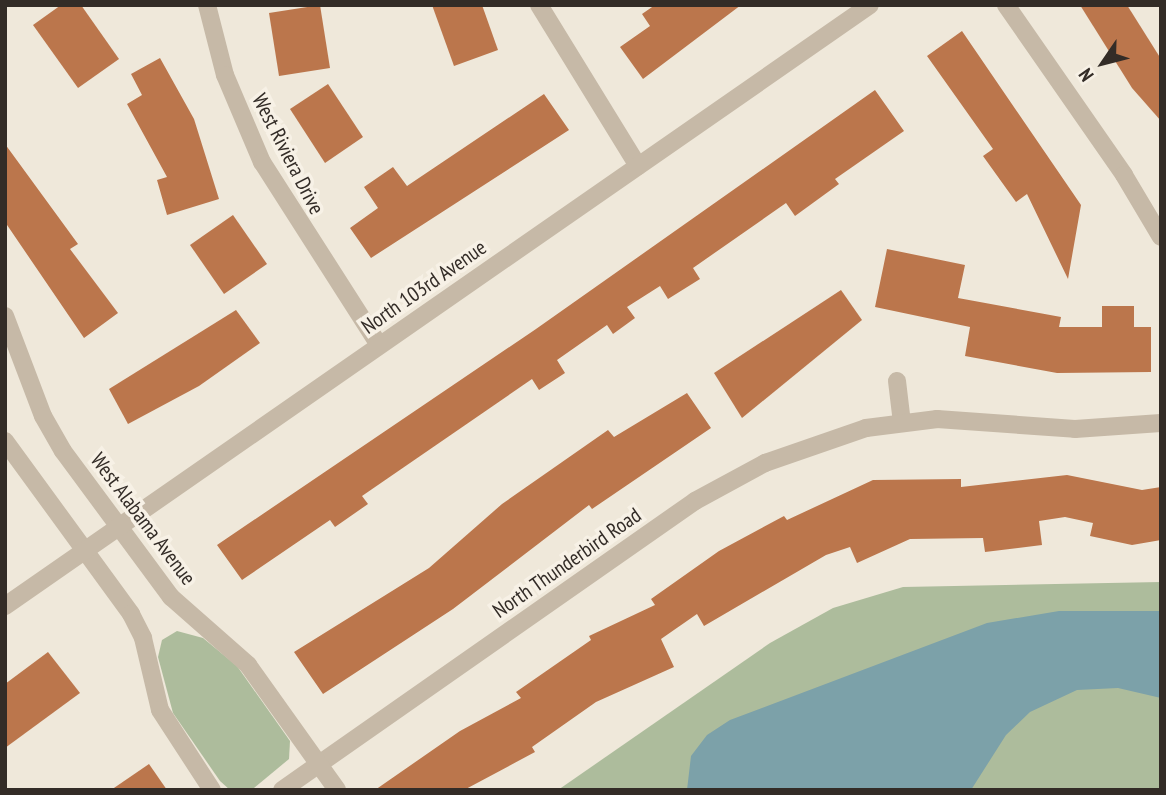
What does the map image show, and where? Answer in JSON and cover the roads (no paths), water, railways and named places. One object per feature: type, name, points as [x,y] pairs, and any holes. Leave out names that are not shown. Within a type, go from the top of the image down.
[{"type":"street","name":"West Riviera Drive","points":[[207,5],[236,105],[268,174],[379,345]]},
{"type":"street","points":[[539,5],[638,166]]},
{"type":"street","name":"North 103rd Avenue","points":[[5,606],[870,5]]},
{"type":"street","points":[[1006,5],[1124,175],[1161,237]]},
{"type":"street","name":"West Alabama Avenue","points":[[5,316],[52,432],[118,527],[171,597],[248,665],[337,790]]},
{"type":"street","points":[[897,381],[902,424]]},
{"type":"street","name":"North Thunderbird Road","points":[[282,790],[695,501],[816,444],[902,424],[937,419],[1087,429],[1161,424]]},
{"type":"street","points":[[5,441],[131,614],[143,638],[160,710],[212,790]]},
{"type":"water","points":[[1059,611],[1161,611],[1161,698],[1118,688],[1077,690],[1030,712],[1006,735],[971,790],[687,790],[691,756],[707,735],[730,720],[987,623]]}]
